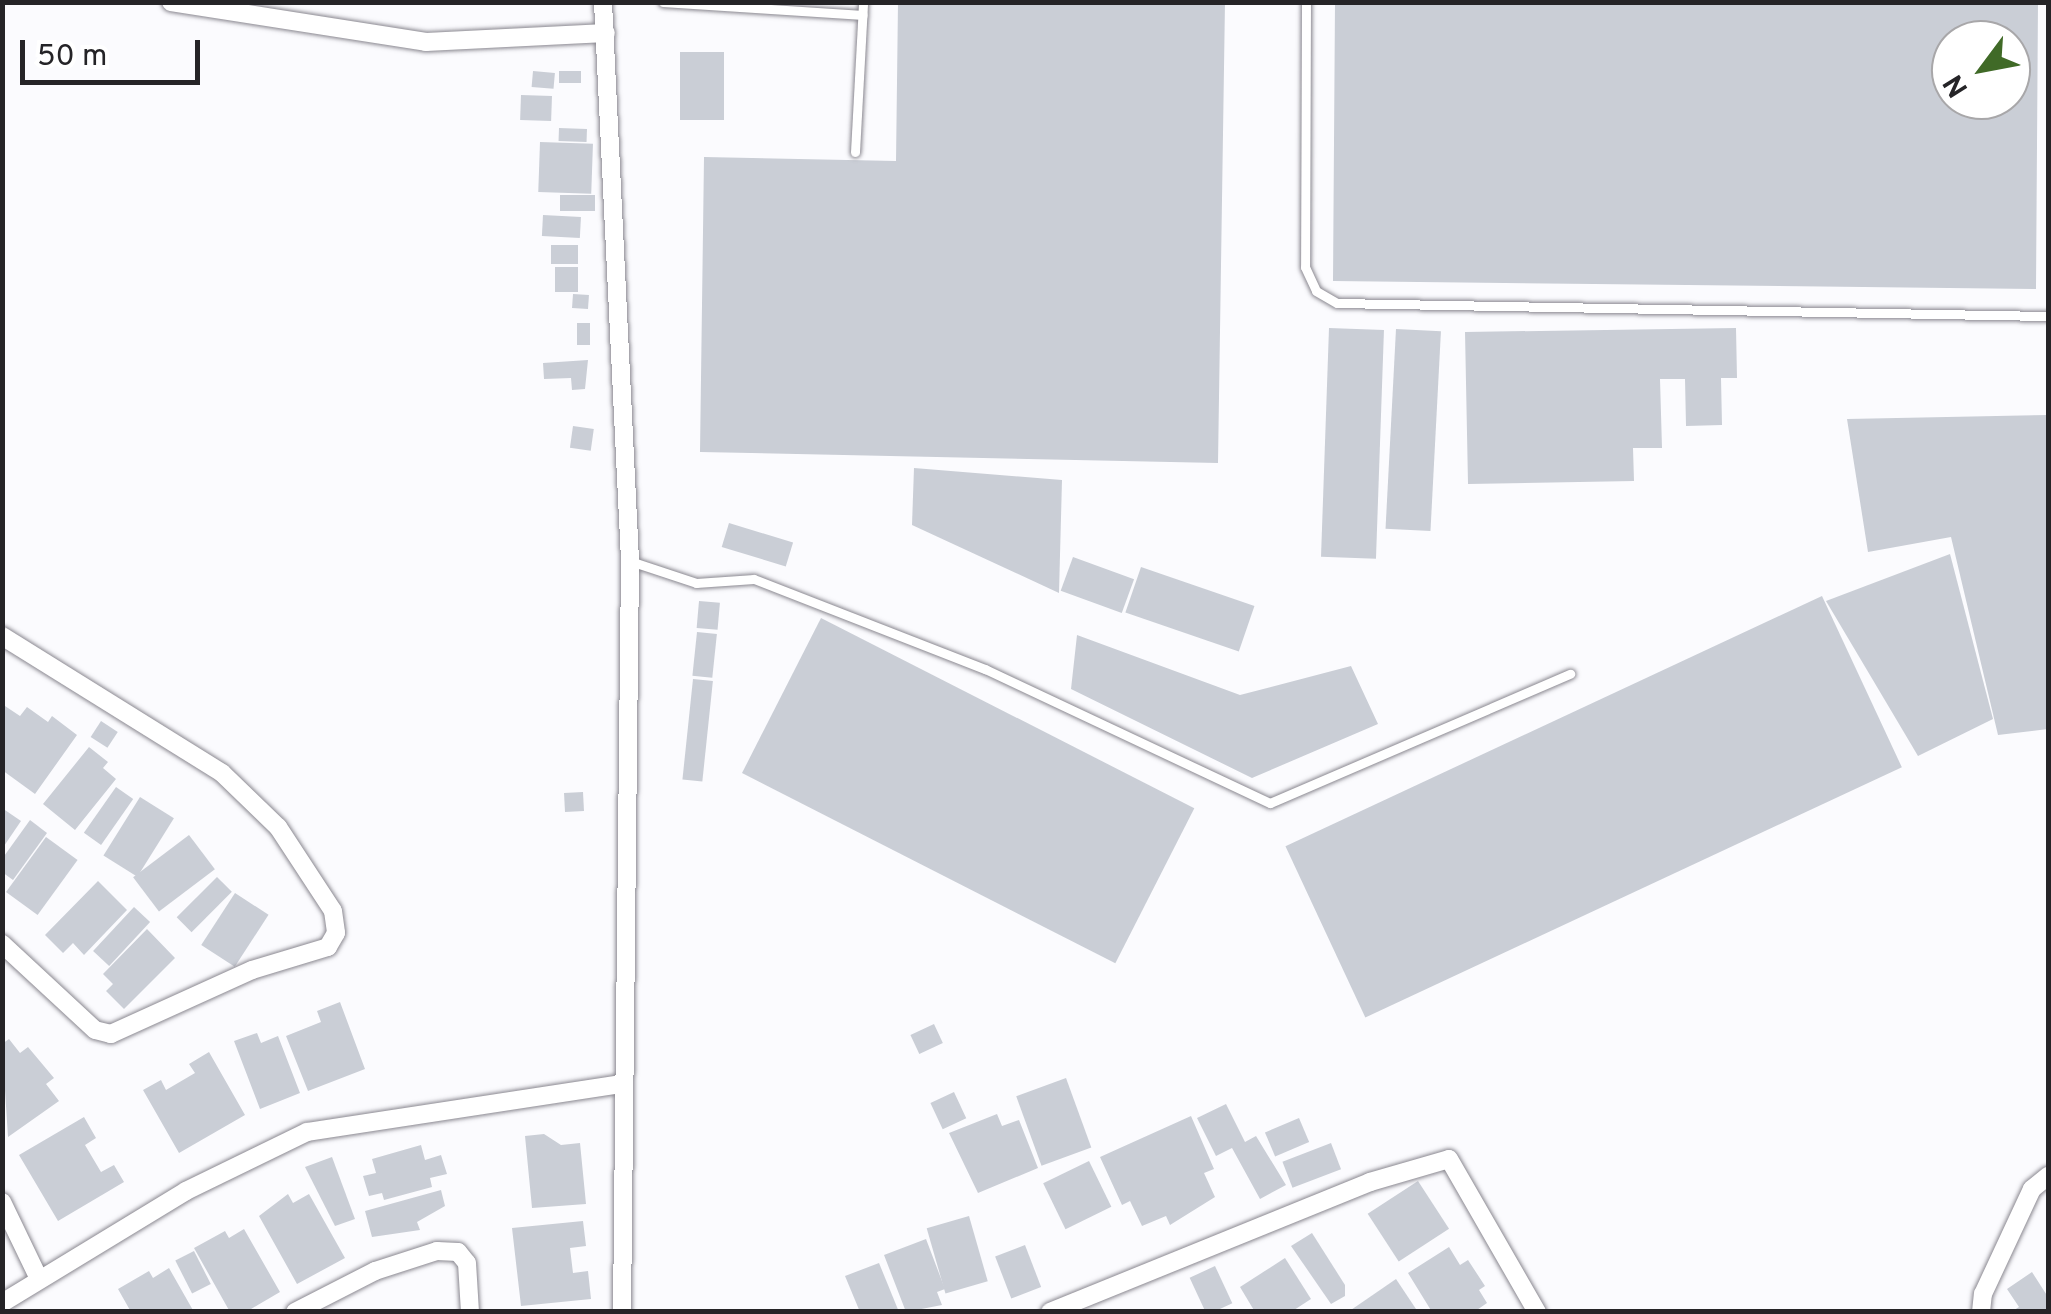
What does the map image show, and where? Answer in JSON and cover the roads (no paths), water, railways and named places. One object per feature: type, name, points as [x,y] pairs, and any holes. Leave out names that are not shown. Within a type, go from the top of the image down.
[{"type":"street","points":[[171,2],[426,42],[606,33]]},
{"type":"street","points":[[603,2],[630,561],[621,1084],[622,1312]]},
{"type":"street","points":[[2,636],[222,773],[278,827],[333,911],[336,933],[328,947],[252,970],[112,1034],[95,1030],[2,944]]},
{"type":"street","points":[[2,1303],[202,1182],[306,1132],[621,1084]]},
{"type":"street","points":[[1050,1312],[1370,1182],[1449,1158],[1537,1312]]},
{"type":"street","points":[[1981,1312],[1983,1294],[2032,1189],[2048,1176]]},
{"type":"street","points":[[2,1202],[39,1279]]},
{"type":"street","points":[[295,1312],[375,1271],[437,1251],[458,1252],[467,1263],[470,1312]]},
{"type":"lane","points":[[664,2],[863,15]]},
{"type":"lane","points":[[855,152],[863,2]]},
{"type":"lane","points":[[1306,2],[1305,268],[1316,290],[1337,303],[2048,316]]},
{"type":"lane","points":[[630,561],[696,583],[754,579],[985,669],[1270,803],[1570,674]]}]
